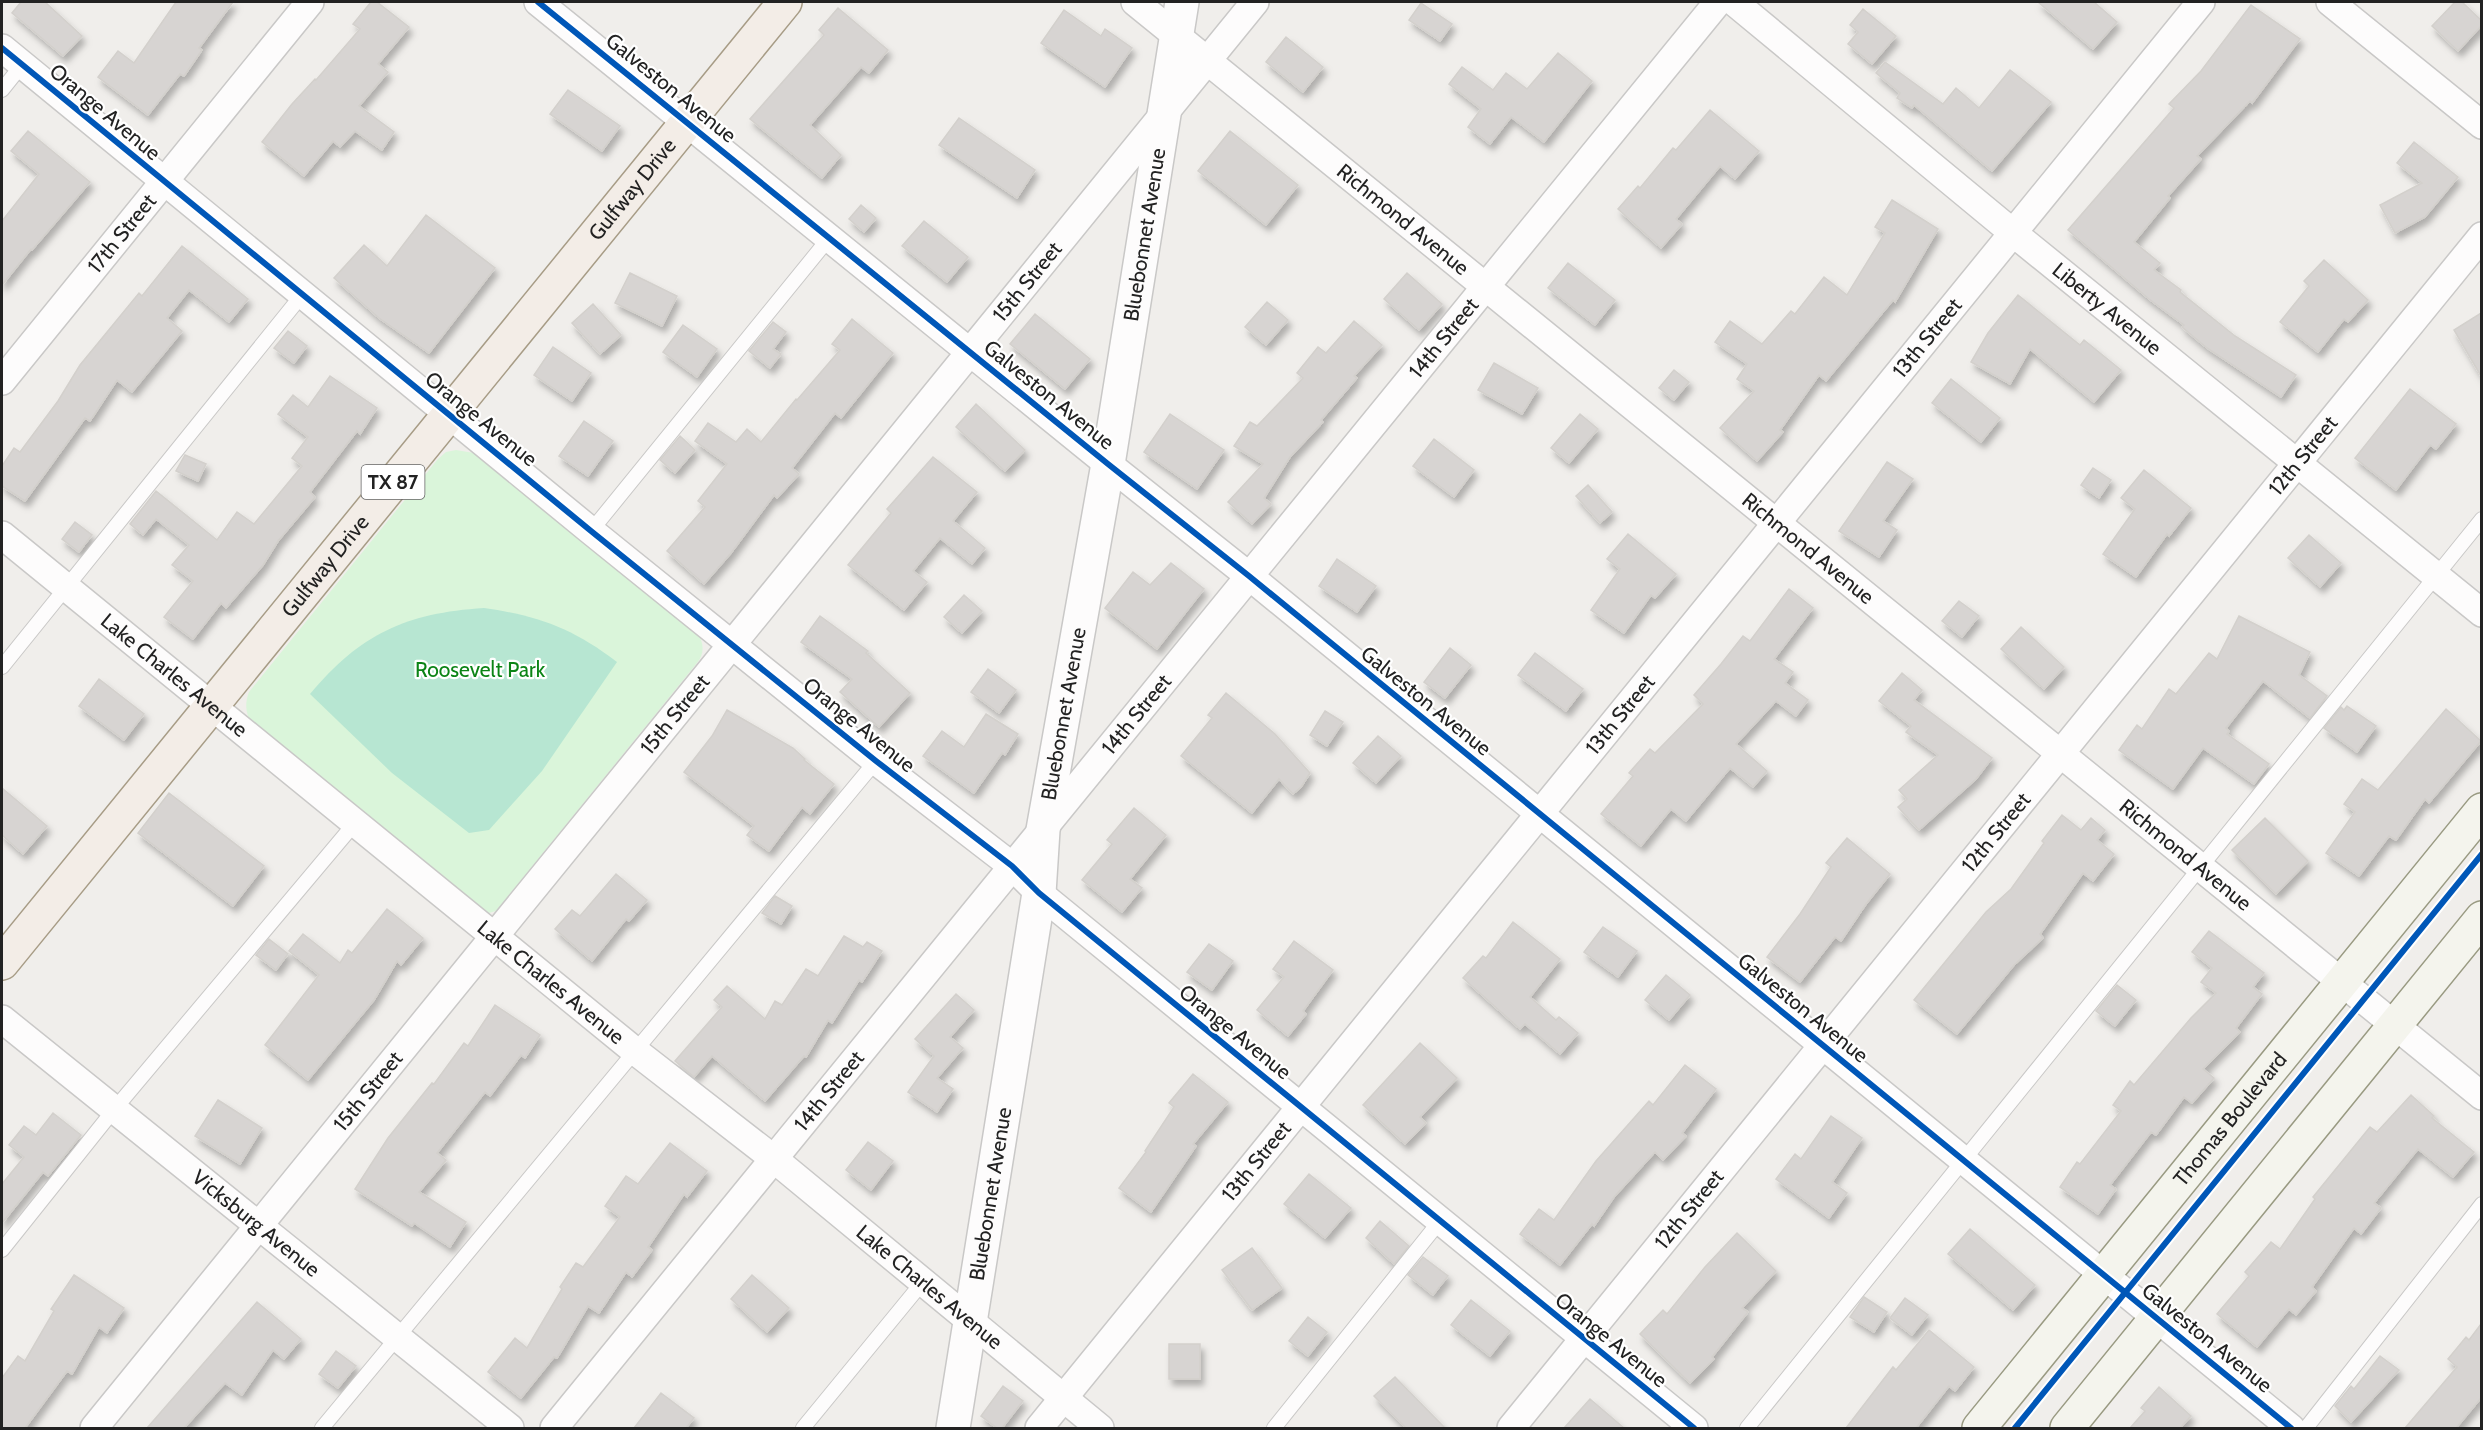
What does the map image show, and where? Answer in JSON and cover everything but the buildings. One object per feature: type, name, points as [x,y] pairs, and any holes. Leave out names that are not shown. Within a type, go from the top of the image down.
[{"type":"main road","name":"Gulfway Drive","points":[[2,963],[785,2]]},
{"type":"main road","name":"Thomas Boulevard","points":[[1978,1428],[2481,810]]},
{"type":"main road","points":[[2067,1428],[2481,918]]},
{"type":"street","name":"17th Street","points":[[2,381],[310,2]]},
{"type":"street","name":"Galveston Avenue","points":[[538,2],[1249,576],[2291,1428]]},
{"type":"street","name":"Richmond Avenue","points":[[1135,2],[2481,1096]]},
{"type":"street","name":"Bluebonnet Avenue","points":[[953,1428],[1039,893],[1043,830],[1108,464],[1182,2]]},
{"type":"street","name":"15th Street","points":[[94,1428],[969,350],[1255,2]]},
{"type":"street","name":"14th Street","points":[[554,1428],[1718,2]]},
{"type":"street","name":"Liberty Avenue","points":[[1734,2],[2012,232],[2481,613]]},
{"type":"street","name":"13th Street","points":[[1039,1428],[2200,2]]},
{"type":"street","points":[[2330,2],[2481,125]]},
{"type":"street","name":"Orange Avenue","points":[[11,57],[591,531],[876,761],[1012,866],[1039,893],[1694,1428]]},
{"type":"street","name":"12th Street","points":[[1511,1428],[2481,236]]},
{"type":"street","name":"Lake Charles Avenue","points":[[2,535],[635,1051],[774,1159],[1100,1428]]},
{"type":"street","name":"Vicksburg Avenue","points":[[2,1019],[396,1339],[510,1428]]},
{"type":"lane","points":[[2,90],[11,57]]},
{"type":"lane","points":[[591,531],[830,237]]},
{"type":"lane","points":[[2,667],[302,295]]},
{"type":"lane","points":[[1747,1428],[2481,519]]},
{"type":"lane","points":[[322,1428],[876,761]]},
{"type":"lane","points":[[2,1250],[113,1111],[355,823]]},
{"type":"lane","points":[[2306,1428],[2481,1204]]},
{"type":"lane","points":[[1274,1428],[1440,1221]]},
{"type":"lane","points":[[803,1428],[922,1283]]},
{"type":"green space","name":"Roosevelt Park","points":[[456,450],[474,453],[697,632],[703,648],[697,663],[496,911],[485,914],[253,726],[246,706],[249,692],[438,459],[446,452]]},
{"type":"green space","points":[[484,608],[522,615],[554,625],[585,640],[617,662],[542,771],[489,830],[469,833],[392,773],[310,694],[347,656],[386,630],[431,615]]},
{"type":"cycle path","points":[[538,2],[1249,576],[2291,1428]]},
{"type":"cycle path","points":[[2,48],[591,531],[876,761],[1012,866],[1039,893],[1694,1428]]},
{"type":"cycle path","points":[[2015,1428],[2482,854]]}]
